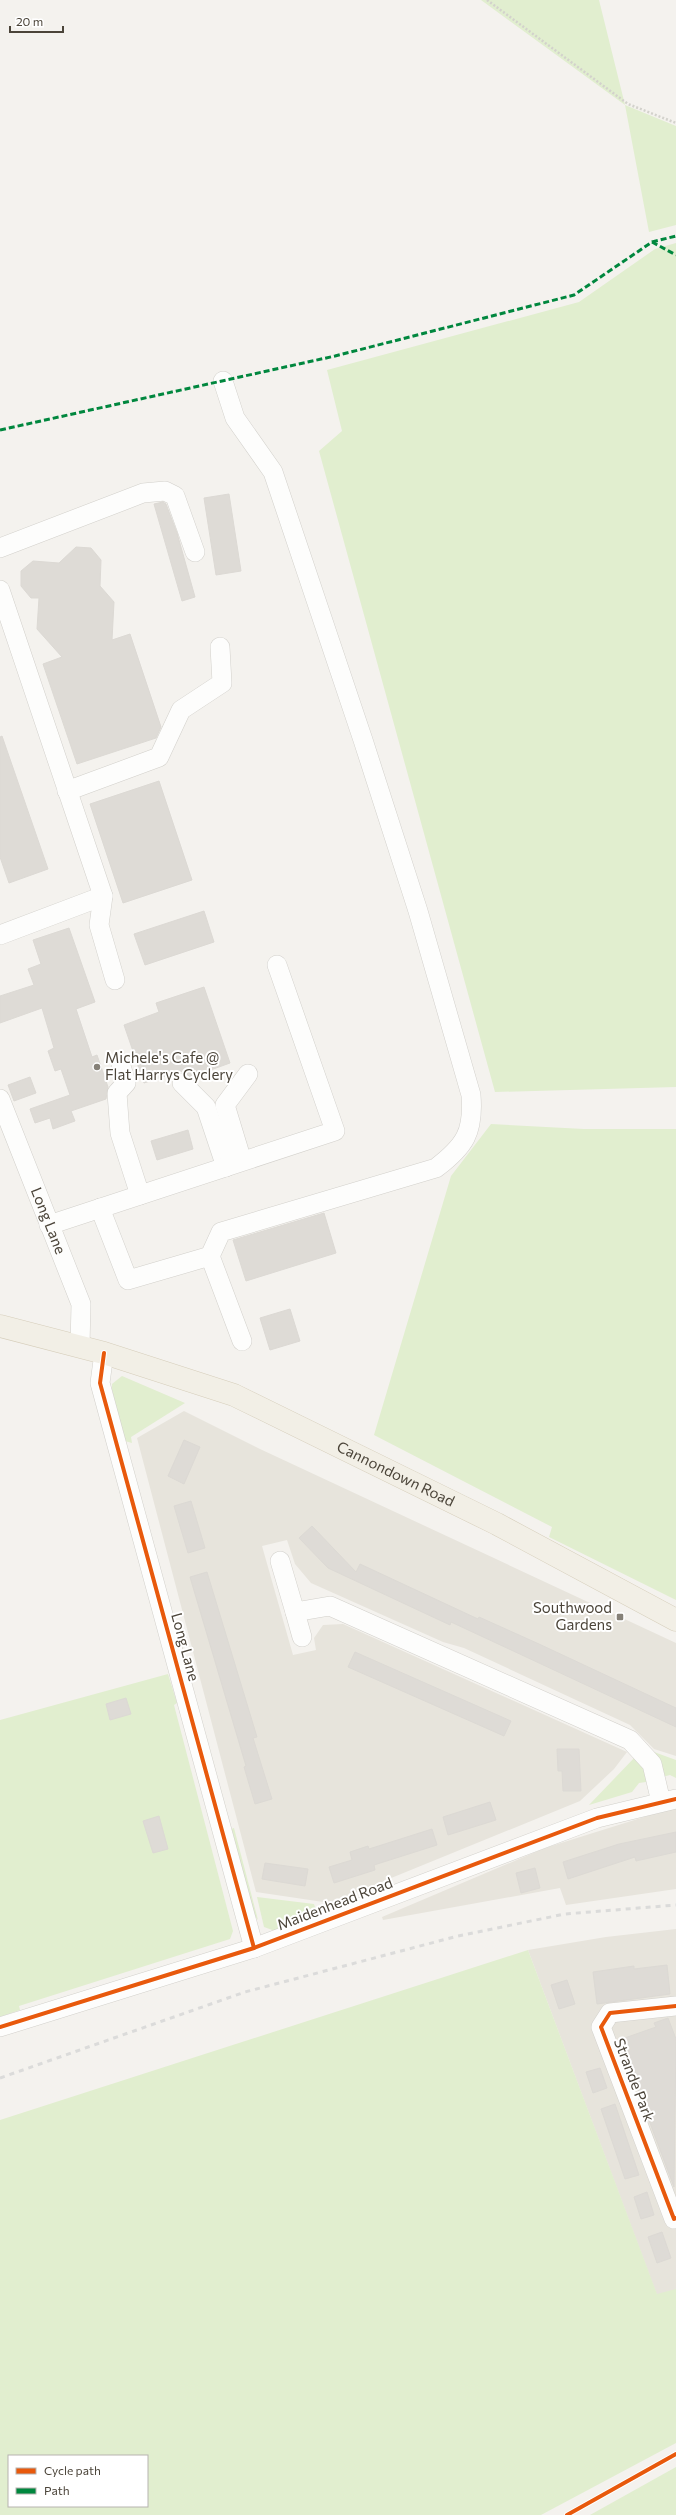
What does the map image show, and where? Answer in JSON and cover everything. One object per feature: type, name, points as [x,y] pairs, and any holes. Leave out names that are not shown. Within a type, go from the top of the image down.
[{"type":"main road","name":"Cannondown Road","points":[[0,1326],[104,1353],[234,1395],[496,1524],[676,1620]]},
{"type":"street","points":[[223,381],[235,418],[272,472],[333,650],[418,912],[472,1095],[473,1117],[466,1138],[455,1154],[436,1168],[221,1232],[210,1256],[242,1341]]},
{"type":"street","points":[[0,548],[143,493],[165,491],[175,496],[196,552]]},
{"type":"street","points":[[0,590],[103,896],[99,925],[115,980]]},
{"type":"street","points":[[67,791],[158,757],[181,710],[222,683],[220,647]]},
{"type":"street","points":[[0,935],[103,896]]},
{"type":"street","points":[[50,1225],[335,1131],[277,965]]},
{"type":"street","points":[[120,1066],[126,1084],[117,1093],[120,1133],[140,1195]]},
{"type":"street","points":[[234,1164],[226,1105],[248,1074]]},
{"type":"street","points":[[182,1083],[206,1107],[234,1164]]},
{"type":"street","name":"Long Lane","points":[[0,1099],[81,1304],[80,1346]]},
{"type":"street","points":[[100,1208],[128,1280],[210,1256]]},
{"type":"street","name":"Long Lane","points":[[104,1353],[100,1383],[254,1948]]},
{"type":"street","points":[[280,1561],[302,1637]]},
{"type":"street","points":[[295,1612],[330,1606],[630,1740],[652,1764],[669,1800]]},
{"type":"street","name":"Maidenhead Road","points":[[0,2027],[254,1948],[597,1818],[669,1800]]},
{"type":"street","name":"Strande Park","points":[[676,2006],[610,2013],[601,2027],[674,2218],[676,2218]]},
{"type":"path","points":[[486,0],[628,104],[676,123]]},
{"type":"shaded area","points":[[184,1411],[260,1449],[676,1643],[676,1756],[654,1749],[630,1725],[464,1648],[443,1642],[311,1583],[295,1564],[287,1540],[262,1546],[293,1655],[316,1650],[314,1638],[323,1625],[343,1624],[627,1752],[614,1769],[580,1801],[330,1903],[256,1892],[137,1438]]},
{"type":"shaded area","points":[[676,1807],[676,1889],[566,1905],[560,1888],[383,1920],[382,1917],[545,1848]]},
{"type":"shaded area","points":[[676,1929],[676,2346],[528,1950],[606,1937]]},
{"type":"green space","points":[[481,0],[599,0],[625,105]]},
{"type":"green space","points":[[625,105],[676,126],[676,225],[649,232]]},
{"type":"green space","points":[[676,243],[676,1087],[495,1092],[319,451],[342,431],[327,370],[579,302],[655,249]]},
{"type":"green space","points":[[491,1124],[584,1129],[676,1129],[676,1600],[549,1537],[552,1527],[374,1435],[451,1176]]},
{"type":"green space","points":[[122,1376],[185,1403],[131,1437],[132,1443],[125,1441],[112,1390],[112,1384]]},
{"type":"green space","points":[[168,1674],[177,1703],[174,1705],[233,1931],[230,1939],[19,2006],[20,2010],[0,2017],[0,1720]]},
{"type":"green space","points":[[654,1752],[676,1760],[676,1778],[670,1775],[662,1777]]},
{"type":"green space","points":[[637,1755],[645,1768],[646,1782],[639,1783],[632,1792],[589,1805]]},
{"type":"green space","points":[[234,1828],[258,1920],[252,1913],[228,1830]]},
{"type":"green space","points":[[257,1897],[314,1904],[318,1917],[275,1931],[264,1927]]},
{"type":"green space","points":[[528,1950],[657,2294],[676,2289],[676,2443],[541,2515],[0,2515],[0,2120]]},
{"type":"green space","points":[[676,2467],[676,2515],[590,2515]]},
{"type":"building","points":[[229,494],[241,571],[216,575],[204,498]]},
{"type":"building","points":[[163,502],[166,504],[177,533],[195,597],[182,601],[154,504]]},
{"type":"building","points":[[76,547],[91,548],[101,560],[100,586],[114,602],[112,640],[130,634],[161,727],[156,738],[77,764],[43,664],[62,657],[37,629],[39,598],[31,598],[21,586],[21,571],[33,561],[59,563]]},
{"type":"building","points":[[2,736],[48,869],[9,883],[0,857],[0,737]]},
{"type":"building","points":[[159,781],[192,880],[123,903],[90,804]]},
{"type":"building","points":[[204,911],[214,942],[145,965],[134,934]]},
{"type":"building","points":[[69,928],[95,1002],[76,1009],[92,1057],[97,1055],[108,1087],[106,1099],[71,1111],[75,1121],[53,1129],[50,1118],[35,1123],[30,1109],[70,1095],[61,1069],[55,1071],[48,1051],[54,1048],[42,1008],[0,1023],[0,996],[34,985],[28,969],[41,964],[33,940]]},
{"type":"building","points":[[204,987],[230,1063],[191,1077],[180,1071],[144,1083],[124,1025],[159,1012],[156,1003]]},
{"type":"building","points":[[30,1077],[36,1093],[14,1101],[8,1085]]},
{"type":"building","points":[[188,1130],[193,1149],[157,1160],[151,1141]]},
{"type":"building","points":[[324,1213],[336,1253],[246,1281],[233,1240]]},
{"type":"building","points":[[290,1309],[300,1341],[270,1350],[260,1318]]},
{"type":"building","points":[[184,1440],[200,1447],[184,1484],[168,1476]]},
{"type":"building","points":[[191,1501],[205,1548],[188,1553],[174,1506]]},
{"type":"building","points":[[312,1526],[356,1572],[360,1564],[478,1619],[479,1617],[539,1644],[676,1708],[676,1727],[451,1622],[450,1625],[328,1568],[299,1538]]},
{"type":"building","points":[[207,1572],[257,1737],[253,1738],[272,1799],[255,1804],[244,1767],[246,1766],[190,1577]]},
{"type":"building","points":[[355,1652],[511,1721],[504,1736],[348,1667]]},
{"type":"building","points":[[126,1698],[131,1714],[110,1720],[106,1704]]},
{"type":"building","points":[[557,1749],[579,1749],[581,1791],[563,1791],[562,1771],[558,1771]]},
{"type":"building","points":[[490,1802],[496,1820],[448,1835],[443,1817]]},
{"type":"building","points":[[159,1816],[168,1849],[153,1853],[143,1821]]},
{"type":"building","points":[[432,1829],[437,1845],[374,1865],[375,1870],[334,1883],[329,1867],[352,1860],[350,1852],[368,1846],[369,1849]]},
{"type":"building","points":[[676,1832],[676,1852],[636,1861],[635,1857],[568,1879],[563,1862],[619,1844]]},
{"type":"building","points":[[265,1863],[308,1869],[305,1886],[262,1879]]},
{"type":"building","points":[[535,1868],[540,1888],[521,1893],[516,1873]]},
{"type":"building","points":[[667,1965],[670,1994],[597,2004],[593,1972],[634,1966],[634,1969]]},
{"type":"building","points":[[567,1980],[575,2004],[559,2009],[551,1985]]},
{"type":"building","points":[[668,2018],[676,2039],[674,2187],[619,2040],[656,2027],[654,2023]]},
{"type":"building","points":[[600,2068],[607,2088],[593,2093],[586,2072]]},
{"type":"building","points":[[615,2104],[639,2175],[625,2179],[601,2109]]},
{"type":"building","points":[[647,2192],[654,2215],[641,2219],[634,2197]]},
{"type":"building","points":[[662,2232],[671,2258],[657,2263],[648,2237]]},
{"type":"railway","points":[[0,2078],[245,1992],[458,1936],[565,1914],[676,1905]]},
{"type":"marked path","points":[[0,430],[335,356],[574,295],[652,242],[676,236]]},
{"type":"marked path","points":[[652,242],[676,255]]},
{"type":"cycle path","points":[[104,1353],[100,1383],[254,1948]]},
{"type":"cycle path","points":[[0,2027],[254,1948],[597,1818],[676,1799]]},
{"type":"cycle path","points":[[676,2006],[610,2013],[601,2027],[674,2219],[676,2218]]},
{"type":"cycle path","points":[[567,2515],[676,2454]]},
{"type":"place","name":"Michele's Cafe @ Flat Harrys Cyclery","points":[[97,1067]]},
{"type":"place","name":"Southwood Gardens","points":[[620,1617]]}]
